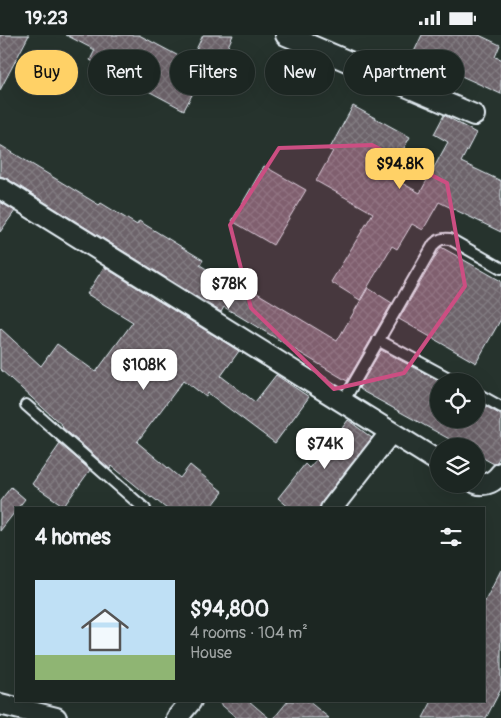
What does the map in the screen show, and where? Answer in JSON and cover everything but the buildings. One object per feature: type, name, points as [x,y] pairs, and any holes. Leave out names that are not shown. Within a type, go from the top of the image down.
[{"type":"street","points":[[286,35],[474,115]]},
{"type":"street","points":[[0,188],[430,456]]},
{"type":"street","points":[[333,507],[391,432]]},
{"type":"street","points":[[485,484],[490,483],[501,473]]},
{"type":"street","points":[[177,718],[190,702]]},
{"type":"street","points":[[0,704],[56,718]]},
{"type":"lane","points":[[343,402],[438,240],[450,239],[501,268]]},
{"type":"lane","points":[[378,340],[439,373]]},
{"type":"lane","points":[[485,398],[501,407]]},
{"type":"lane","points":[[26,405],[142,507]]},
{"type":"highlighted area","points":[[372,145],[447,183],[465,286],[404,373],[334,389],[251,308],[230,225],[279,148]]}]
